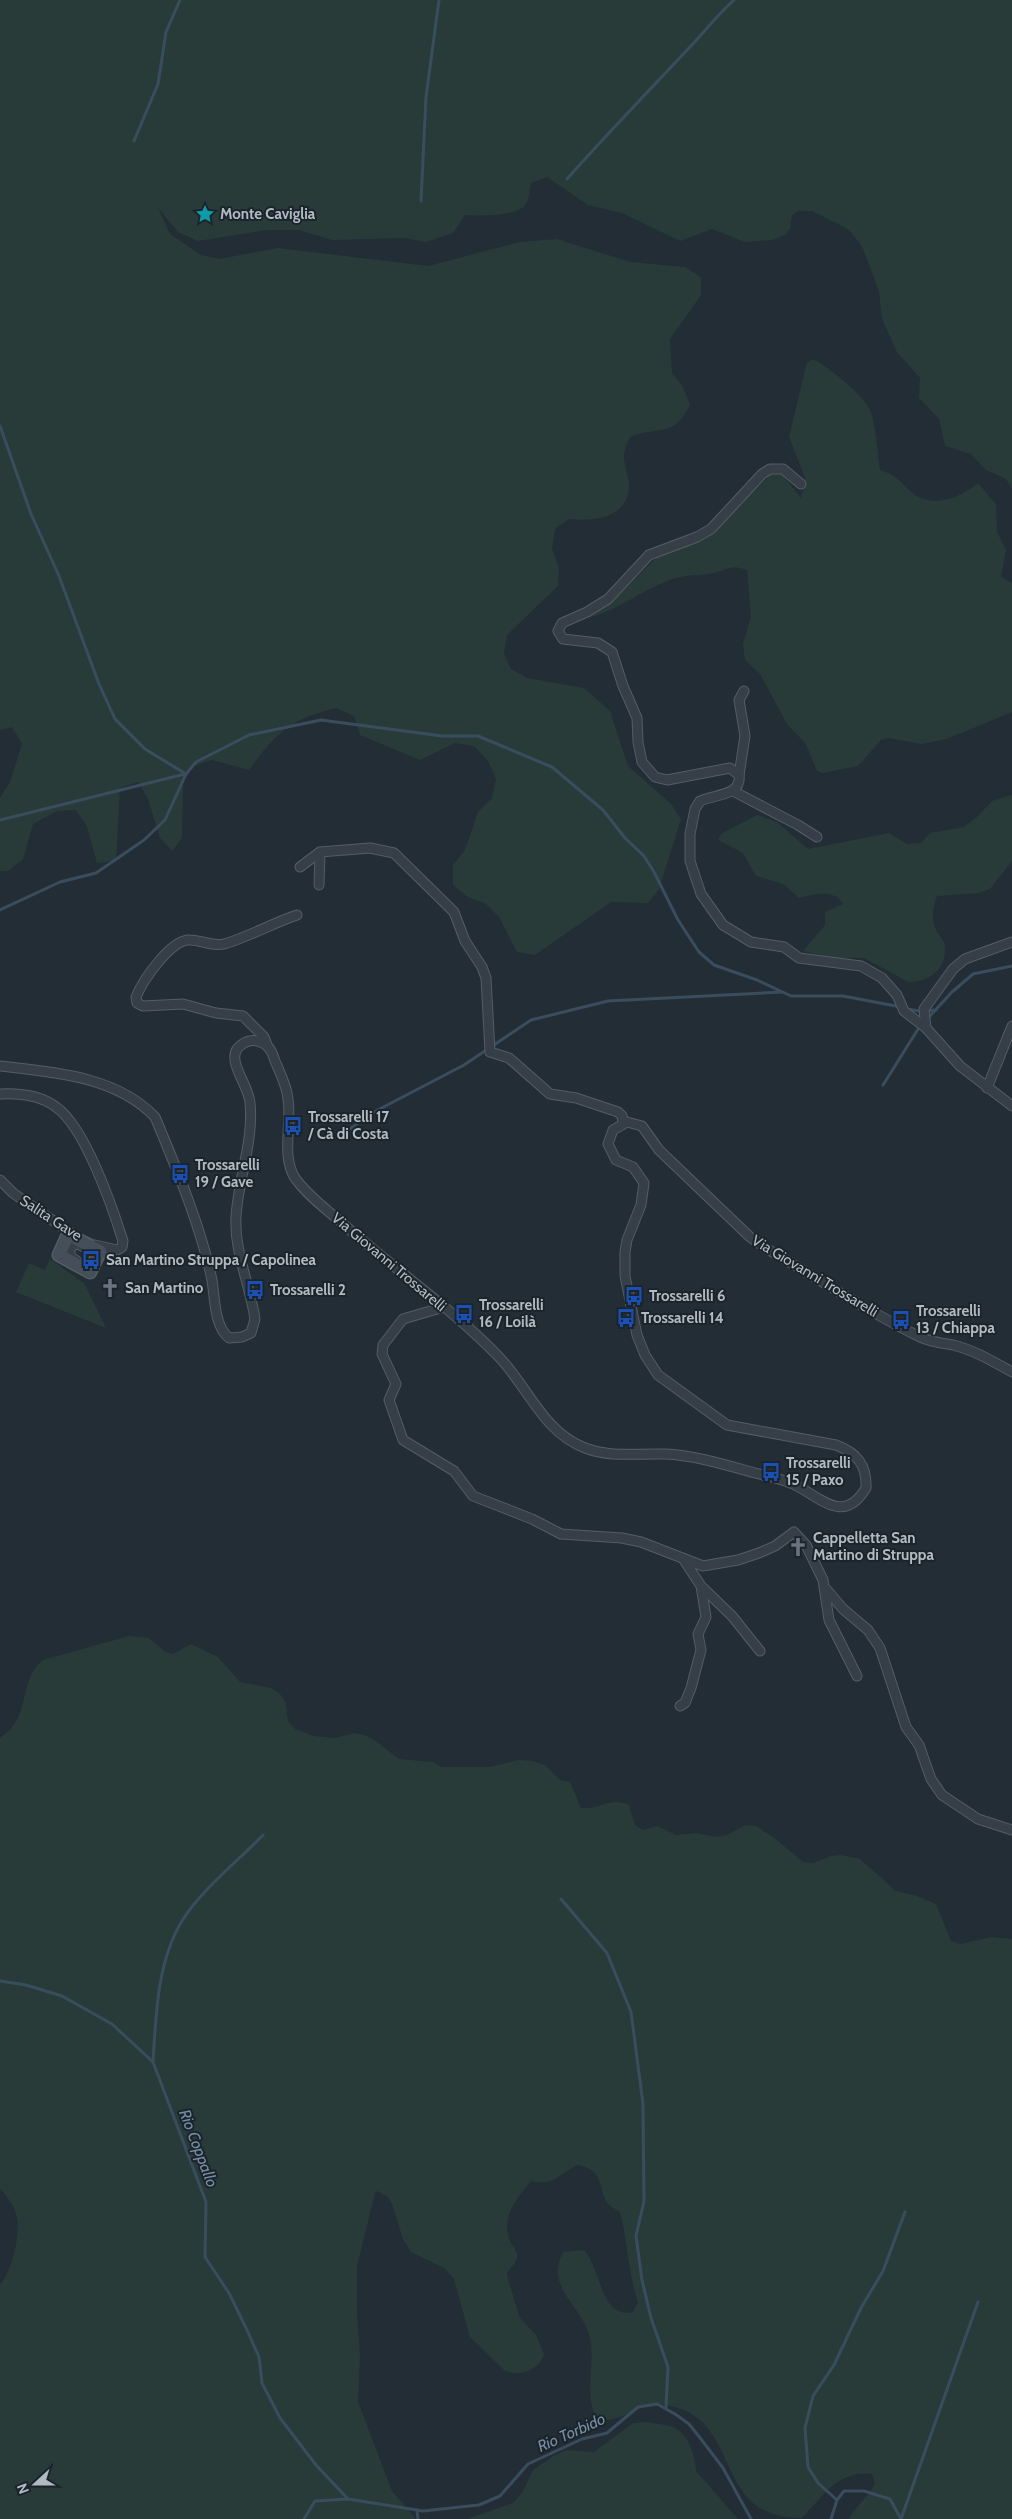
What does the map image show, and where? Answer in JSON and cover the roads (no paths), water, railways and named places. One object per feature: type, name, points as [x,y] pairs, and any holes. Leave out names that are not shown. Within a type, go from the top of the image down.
[{"type":"street","points":[[739,775],[730,768],[667,780],[655,777],[642,762],[638,742],[637,718],[623,686],[612,652],[598,643],[563,639],[558,631],[562,623],[587,612],[608,599],[649,556],[697,537],[711,529],[762,474],[770,469],[783,469],[801,484]]},
{"type":"street","points":[[744,691],[740,700],[745,736],[738,786],[733,791],[700,801],[695,809],[690,834],[690,861],[695,879],[712,912],[731,932],[751,942],[784,947],[799,958],[809,962],[861,966],[882,978],[897,995],[904,1011],[926,1028],[960,1066],[1012,1106]]},
{"type":"street","points":[[733,791],[817,837]]},
{"type":"street","points":[[300,867],[320,852],[370,848],[389,850],[402,859],[454,912],[466,941],[482,968],[486,978],[490,1052],[508,1058],[550,1094],[576,1098],[618,1112],[622,1116],[623,1122]]},
{"type":"street","points":[[319,885],[320,852]]},
{"type":"street","name":"Via Giovanni Trossarelli","points":[[296,914],[226,944],[210,945],[193,940],[177,943],[166,951],[140,990],[136,997],[139,1004],[152,1006],[183,1004],[216,1013],[243,1016],[264,1037],[274,1056],[288,1097],[290,1126],[288,1145],[294,1176],[306,1191],[358,1238],[444,1307],[516,1375],[542,1416],[582,1447],[619,1456],[665,1454],[729,1466],[783,1480],[799,1487],[824,1504],[840,1507],[859,1500],[866,1488],[866,1481],[860,1461],[846,1449],[836,1445],[727,1425],[658,1375],[645,1355],[637,1335],[625,1276],[627,1240],[641,1205],[644,1188],[636,1170],[616,1160],[609,1149],[609,1139],[613,1130],[623,1122],[631,1122],[642,1126],[659,1150],[750,1237],[764,1247],[865,1308],[917,1336],[935,1344],[952,1345],[976,1353],[1012,1372]]},
{"type":"street","points":[[926,1028],[924,1009],[954,969],[965,959],[1012,942]]},
{"type":"street","points":[[988,1088],[1012,1026]]},
{"type":"street","points":[[0,1066],[68,1077],[113,1087],[142,1104],[154,1116],[195,1222],[211,1278],[221,1329],[229,1338],[238,1338],[250,1333],[255,1319],[236,1232],[236,1216],[250,1113],[248,1092],[234,1062],[234,1055],[241,1045],[250,1040],[261,1041],[267,1045]]},
{"type":"street","name":"Salita Gave","points":[[0,1094],[27,1095],[38,1098],[56,1107],[72,1125],[96,1169],[119,1228],[123,1241],[119,1250],[103,1250],[85,1241],[13,1193],[0,1180]]},
{"type":"street","points":[[444,1307],[404,1319],[383,1345],[382,1354],[394,1380],[394,1392],[389,1400],[401,1438],[454,1471],[473,1496],[532,1519],[561,1534],[630,1539],[654,1545],[703,1566],[738,1560],[770,1548],[794,1532],[806,1545],[826,1589],[843,1609],[868,1630],[880,1648],[906,1727],[919,1745],[931,1779],[942,1795],[978,1819],[1012,1830]]},
{"type":"street","points":[[684,1558],[701,1586],[732,1616],[760,1650]]},
{"type":"street","points":[[680,1706],[687,1698],[700,1656],[698,1634],[706,1617],[701,1586]]},
{"type":"street","points":[[826,1589],[824,1600],[829,1620],[857,1676]]},
{"type":"waterway","points":[[134,141],[158,84],[166,32],[180,0]]},
{"type":"waterway","points":[[421,201],[426,97],[439,0]]},
{"type":"waterway","points":[[567,179],[734,0]]},
{"type":"waterway","points":[[0,426],[31,514],[59,576],[99,684],[115,719],[145,749],[186,774]]},
{"type":"waterway","points":[[0,910],[60,882],[96,873],[144,840],[165,820],[186,774],[196,762],[249,735],[321,720],[442,736],[478,736],[552,767],[603,810],[625,838],[644,856],[678,920],[699,952],[714,965],[757,980],[791,996],[843,996],[901,1007]]},
{"type":"waterway","points":[[0,820],[185,774]]},
{"type":"waterway","points":[[928,1018],[952,992],[973,974],[1012,966]]},
{"type":"waterway","points":[[340,1136],[372,1113],[464,1065],[531,1020],[608,1001],[782,992]]},
{"type":"waterway","points":[[907,1009],[920,1011],[936,1010]]},
{"type":"waterway","points":[[883,1085],[920,1026]]},
{"type":"waterway","points":[[153,2062],[159,1989],[167,1954],[174,1937],[182,1921],[198,1899],[263,1835]]},
{"type":"waterway","points":[[561,1899],[607,1953],[631,2012],[643,2104],[644,2201],[636,2236],[642,2280],[651,2318],[668,2367],[666,2407]]},
{"type":"waterway","name":"Rio Coppallo","points":[[0,1981],[26,1985],[62,1996],[112,2024],[153,2062],[206,2202],[205,2257],[229,2293],[247,2330],[259,2357],[262,2383],[280,2418],[316,2465],[348,2499]]},
{"type":"waterway","points":[[837,2500],[818,2483],[808,2467],[805,2428],[813,2396],[834,2365],[861,2308],[883,2271],[905,2212]]},
{"type":"waterway","points":[[901,2519],[978,2302]]},
{"type":"waterway","name":"Rio Torbido","points":[[304,2519],[315,2501],[348,2499],[423,2511],[479,2505],[500,2496],[528,2464],[582,2439],[607,2433],[638,2407],[657,2404],[689,2424],[723,2468],[751,2519]]},
{"type":"waterway","name":"Rio Torbido","points":[[831,2519],[837,2500],[844,2491],[864,2491],[890,2499],[901,2519]]},
{"type":"waterway","points":[[417,2510],[418,2519]]},
{"type":"place","name":"Monte Caviglia","points":[[205,214]]},
{"type":"place","name":"Trossarelli 17 / Cà di Costa","points":[[293,1126]]},
{"type":"place","name":"Trossarelli 19 / Gave","points":[[180,1174]]},
{"type":"place","name":"San Martino Struppa / Capolinea","points":[[91,1260]]},
{"type":"place","name":"San Martino","points":[[110,1288]]},
{"type":"place","name":"Trossarelli 2","points":[[255,1290]]},
{"type":"place","name":"Trossarelli 6","points":[[634,1296]]},
{"type":"place","name":"Trossarelli 16 / Loilà","points":[[464,1314]]},
{"type":"place","name":"Trossarelli 14","points":[[626,1318]]},
{"type":"place","name":"Trossarelli 13 / Chiappa","points":[[901,1320]]},
{"type":"place","name":"Trossarelli 15 / Paxo","points":[[771,1472]]},
{"type":"place","name":"Cappelletta San Martino di Struppa","points":[[798,1547]]}]
